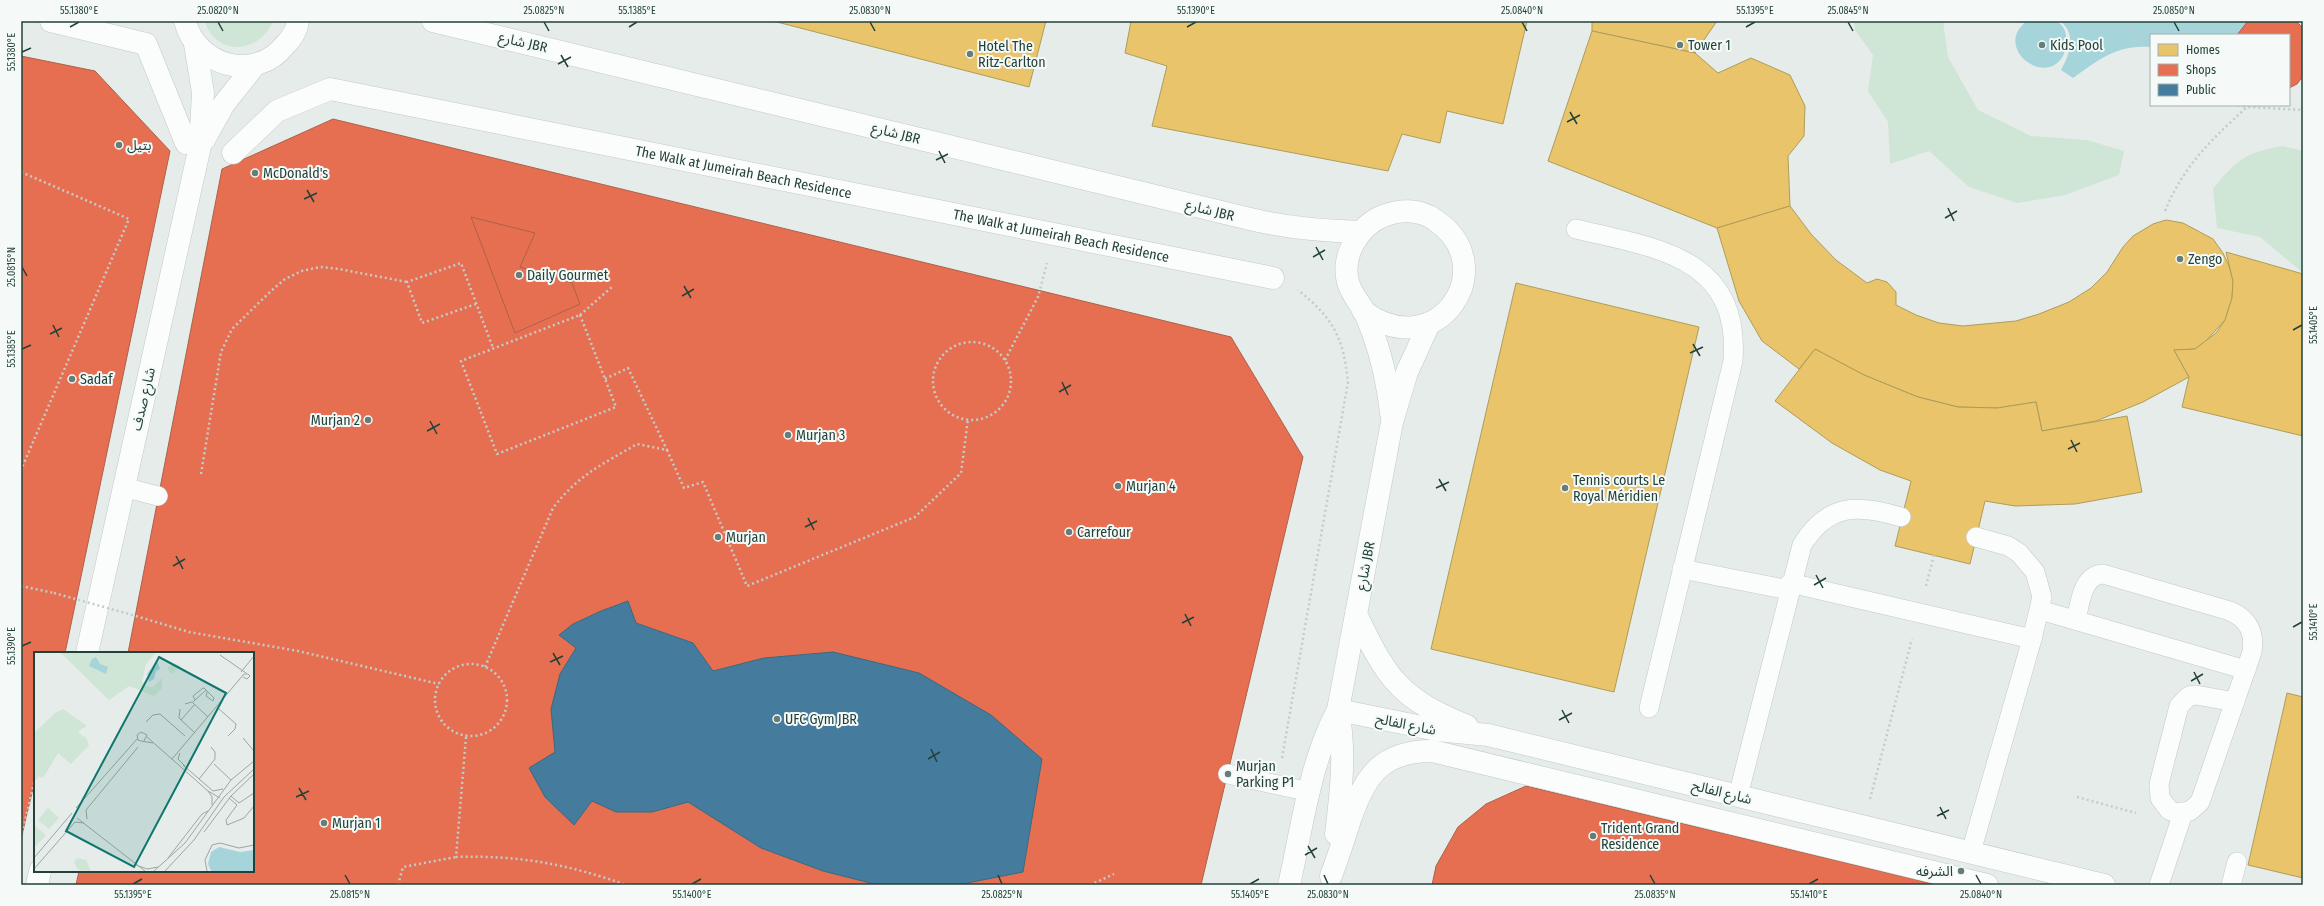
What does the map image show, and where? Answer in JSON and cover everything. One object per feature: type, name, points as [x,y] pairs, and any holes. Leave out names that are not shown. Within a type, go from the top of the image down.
[{"type":"street","points":[[51,21],[146,44],[193,145]]},
{"type":"street","points":[[185,21],[187,30],[195,44],[207,56],[222,64],[238,66],[254,66],[269,60],[291,39],[298,21]]},
{"type":"street","name":"شارع JBR","points":[[433,21],[1250,219],[1286,227],[1315,231],[1360,232]]},
{"type":"street","name":"شارع صدف","points":[[87,652],[123,487],[203,92],[195,44]]},
{"type":"street","name":"شارع صدف","points":[[193,145],[254,66]]},
{"type":"street","name":"The Walk at Jumeirah Beach Residence","points":[[233,153],[277,111],[330,89],[1273,278]]},
{"type":"street","name":"شارع JBR","points":[[1363,311],[1378,322],[1394,328],[1412,329],[1429,324],[1446,313],[1457,298],[1464,280],[1464,261],[1458,242],[1446,227],[1430,216],[1412,211],[1392,212],[1380,217],[1360,232],[1351,247],[1347,264],[1347,281],[1354,297],[1363,311],[1383,365],[1392,422]]},
{"type":"street","name":"شارع JBR","points":[[1289,885],[1310,792],[1326,735],[1338,710],[1392,422],[1407,372],[1429,324]]},
{"type":"street","points":[[1356,614],[1375,655],[1386,672],[1400,688],[1416,702],[1434,712],[1488,735]]},
{"type":"street","name":"شارع JBR","points":[[1330,880],[1343,773],[1342,731],[1338,710]]},
{"type":"street","name":"شارع الفالح","points":[[1338,710],[1437,730],[1488,735],[2104,885]]},
{"type":"street","name":"شارع الفالح","points":[[1330,880],[1359,795],[1375,770],[1402,754],[1432,751],[1987,885]]},
{"type":"street","points":[[37,885],[40,872]]},
{"type":"lane","points":[[1576,229],[1675,255],[1702,272],[1722,298],[1728,313],[1734,345],[1732,361],[1649,708]]},
{"type":"lane","points":[[123,487],[158,496]]},
{"type":"lane","points":[[1738,796],[1789,586],[1802,545],[1808,534],[1827,517],[1838,512],[1863,508],[1901,516]]},
{"type":"lane","points":[[1971,852],[2032,639],[2042,597],[2040,585],[2028,562],[2008,546],[1976,537]]},
{"type":"lane","points":[[1682,570],[1789,586],[1919,613],[2032,639]]},
{"type":"lane","points":[[2076,620],[2088,581],[2097,575],[2109,576],[2230,611],[2247,622],[2251,630],[2254,641],[2252,652],[2200,802],[2181,819],[2159,885]]},
{"type":"lane","points":[[2040,610],[2246,670]]},
{"type":"lane","points":[[2181,819],[2164,805],[2159,791],[2179,706],[2189,696],[2196,694],[2235,702]]},
{"type":"lane","points":[[1228,774],[1310,792]]},
{"type":"lane","points":[[2231,885],[2237,862]]},
{"type":"path","points":[[2127,21],[2137,39],[2150,39]]},
{"type":"path","points":[[2241,106],[2247,108],[2303,110]]},
{"type":"path","points":[[2165,210],[2181,177],[2192,161],[2218,134],[2247,108]]},
{"type":"path","points":[[21,172],[129,219],[21,470]]},
{"type":"path","points":[[1005,360],[1038,297],[1054,234]]},
{"type":"path","points":[[201,474],[221,352],[232,329],[285,279],[302,271],[320,267],[339,268],[407,282],[461,263],[493,348]]},
{"type":"path","points":[[1273,278],[1298,289],[1319,307],[1335,329],[1345,354],[1348,382],[1277,784]]},
{"type":"path","points":[[407,282],[422,323],[476,304]]},
{"type":"path","points":[[580,315],[616,407],[497,454],[461,361],[580,315],[612,287]]},
{"type":"path","points":[[975,341],[997,350],[1005,360],[1010,372],[1011,386],[1007,399],[999,410],[987,417],[968,419],[961,418],[949,412],[939,403],[934,390],[933,377],[936,364],[943,354],[963,342],[975,341]]},
{"type":"path","points":[[605,379],[628,368],[684,488],[703,482],[747,586],[915,517],[961,473],[968,419]]},
{"type":"path","points":[[485,667],[553,508],[566,491],[582,476],[637,444],[667,450]]},
{"type":"path","points":[[1930,571],[1934,555]]},
{"type":"path","points":[[21,586],[54,593],[189,632],[298,651],[439,684]]},
{"type":"path","points":[[1863,826],[1919,613]]},
{"type":"path","points":[[474,664],[485,667],[494,672],[506,689],[507,710],[502,720],[487,734],[466,737],[455,733],[439,718],[436,701],[439,684],[454,669],[474,664]]},
{"type":"path","points":[[456,857],[466,737]]},
{"type":"path","points":[[21,838],[34,783]]},
{"type":"path","points":[[2077,798],[2181,819]]},
{"type":"path","points":[[398,885],[403,867],[456,857],[491,856],[526,859],[575,868],[626,885]]},
{"type":"path","points":[[1090,885],[1114,874]]},
{"type":"green space","points":[[205,21],[273,21],[267,32],[258,40],[248,45],[238,47],[227,46],[218,41],[210,33]]},
{"type":"green space","points":[[1854,21],[1943,21],[1948,57],[1978,110],[2031,136],[2087,140],[2124,151],[2119,175],[2065,195],[2017,203],[1969,187],[1929,151],[1890,164],[1888,122],[1868,91],[1873,55],[1855,30]]},
{"type":"green space","points":[[2283,146],[2303,151],[2303,273],[2260,237],[2217,228],[2213,189],[2228,171],[2243,159],[2260,151]]},
{"type":"water","name":"Kids Pool","points":[[2052,20],[2060,23],[2063,27],[2066,36],[2065,52],[2055,65],[2045,68],[2034,66],[2025,60],[2018,52],[2015,42],[2018,31],[2027,21]]},
{"type":"water","points":[[2060,21],[2256,21],[2246,34],[2150,34],[2150,47],[2128,48],[2118,51],[2100,59],[2073,78],[2061,70],[2067,57],[2070,44],[2069,32]]},
{"type":"building: Homes","name":"Hotel The Ritz-Carlton","points":[[773,21],[1046,21],[1029,87]]},
{"type":"building: Homes","points":[[1131,21],[1527,21],[1503,124],[1447,111],[1440,143],[1402,134],[1388,171],[1152,126],[1167,66],[1125,53]]},
{"type":"building: Homes","name":"Tower 1","points":[[1592,21],[1717,21],[1695,53],[1592,31]]},
{"type":"building: Homes","points":[[1592,31],[1695,53],[1718,73],[1751,58],[1790,75],[1805,106],[1804,136],[1788,156],[1790,206],[1717,228],[1548,161]]},
{"type":"building: Homes","points":[[1790,206],[1811,234],[1836,260],[1867,283],[1877,279],[1887,282],[1896,292],[1896,305],[1916,315],[1939,323],[1963,326],[2016,321],[2069,302],[2091,288],[2107,272],[2123,247],[2133,236],[2153,224],[2166,220],[2183,223],[2213,239],[2223,253],[2229,266],[2233,281],[2232,298],[2225,320],[2206,341],[2195,349],[2174,350],[2189,377],[2143,402],[2096,421],[2042,431],[2036,402],[1997,408],[1958,407],[1918,397],[1864,375],[1815,349],[1799,369],[1762,341],[1739,301],[1717,228]]},
{"type":"building: Homes","points":[[2226,252],[2303,274],[2303,436],[2182,407],[2189,377],[2174,350],[2195,349],[2216,333],[2225,320],[2232,298],[2233,281]]},
{"type":"building: Homes","name":"Tennis courts Le Royal Méridien","points":[[1516,283],[1699,327],[1614,692],[1431,649]]},
{"type":"building: Homes","name":"Murjan 2","points":[[405,294],[482,487],[332,546],[255,353]]},
{"type":"building: Homes","name":"Murjan 3","points":[[807,306],[898,506],[769,565],[678,364]]},
{"type":"building: Homes","points":[[1815,349],[1864,375],[1918,397],[1958,407],[1997,408],[2036,402],[2042,431],[2127,416],[2142,492],[2075,504],[2015,506],[1985,501],[1970,564],[1895,546],[1911,481],[1880,470],[1832,443],[1775,401]]},
{"type":"building: Homes","points":[[21,385],[32,429],[21,431]]},
{"type":"building: Homes","name":"Murjan 4","points":[[1151,395],[1229,589],[1179,609],[1164,570],[1021,628],[975,516],[1122,456],[1104,413]]},
{"type":"building: Homes","points":[[2287,693],[2303,697],[2303,878],[2248,865]]},
{"type":"building: Homes","name":"Murjan 1","points":[[254,734],[408,776],[379,885],[119,885],[123,872],[254,872]]},
{"type":"building: Shops","points":[[2248,21],[2296,21],[2303,28],[2303,76],[2297,84],[2290,88],[2290,34],[2238,34]]},
{"type":"building: Shops","name":"Sadaf","points":[[21,56],[95,71],[170,151],[65,652],[34,652],[34,784],[21,839]]},
{"type":"building: Shops","name":"Murjan","points":[[333,119],[1231,337],[1303,457],[1201,885],[76,885],[79,872],[254,872],[254,652],[128,652],[222,169]]},
{"type":"building: Shops","name":"Daily Gourmet","points":[[471,217],[535,233],[520,267],[572,283],[580,304],[515,333]]},
{"type":"building: Shops","name":"Trident Grand Residence","points":[[1526,786],[1938,885],[1432,885],[1436,866],[1458,827],[1486,804]]},
{"type":"building: Public","points":[[628,601],[636,623],[693,643],[713,671],[764,658],[833,652],[919,673],[991,715],[1042,759],[1023,872],[957,885],[878,885],[823,871],[761,848],[688,802],[652,812],[616,812],[592,801],[574,825],[545,797],[529,768],[555,752],[551,709],[560,674],[576,648],[559,635],[573,624]]},
{"type":"place","name":"Tower 1","points":[[1680,45]]},
{"type":"place","name":"Kids Pool","points":[[2042,45]]},
{"type":"place","name":"Hotel The Ritz-Carlton","points":[[970,54]]},
{"type":"place","name":"بتيل","points":[[119,145]]},
{"type":"place","name":"McDonald's","points":[[255,173]]},
{"type":"place","name":"Zengo","points":[[2180,259]]},
{"type":"place","name":"Daily Gourmet","points":[[519,275]]},
{"type":"place","name":"Sadaf","points":[[72,379]]},
{"type":"place","name":"Murjan 2","points":[[368,420]]},
{"type":"place","name":"Murjan 3","points":[[788,435]]},
{"type":"place","name":"Murjan 4","points":[[1118,486]]},
{"type":"place","name":"Tennis courts Le Royal Méridien","points":[[1565,488]]},
{"type":"place","name":"Carrefour","points":[[1069,532]]},
{"type":"place","name":"Murjan","points":[[718,537]]},
{"type":"place","name":"UFC Gym JBR","points":[[777,719]]},
{"type":"place","name":"Murjan Parking P1","points":[[1228,774]]},
{"type":"place","name":"Murjan 1","points":[[324,823]]},
{"type":"place","name":"Trident Grand Residence","points":[[1593,836]]},
{"type":"place","name":"الشرفه","points":[[1961,871]]}]
